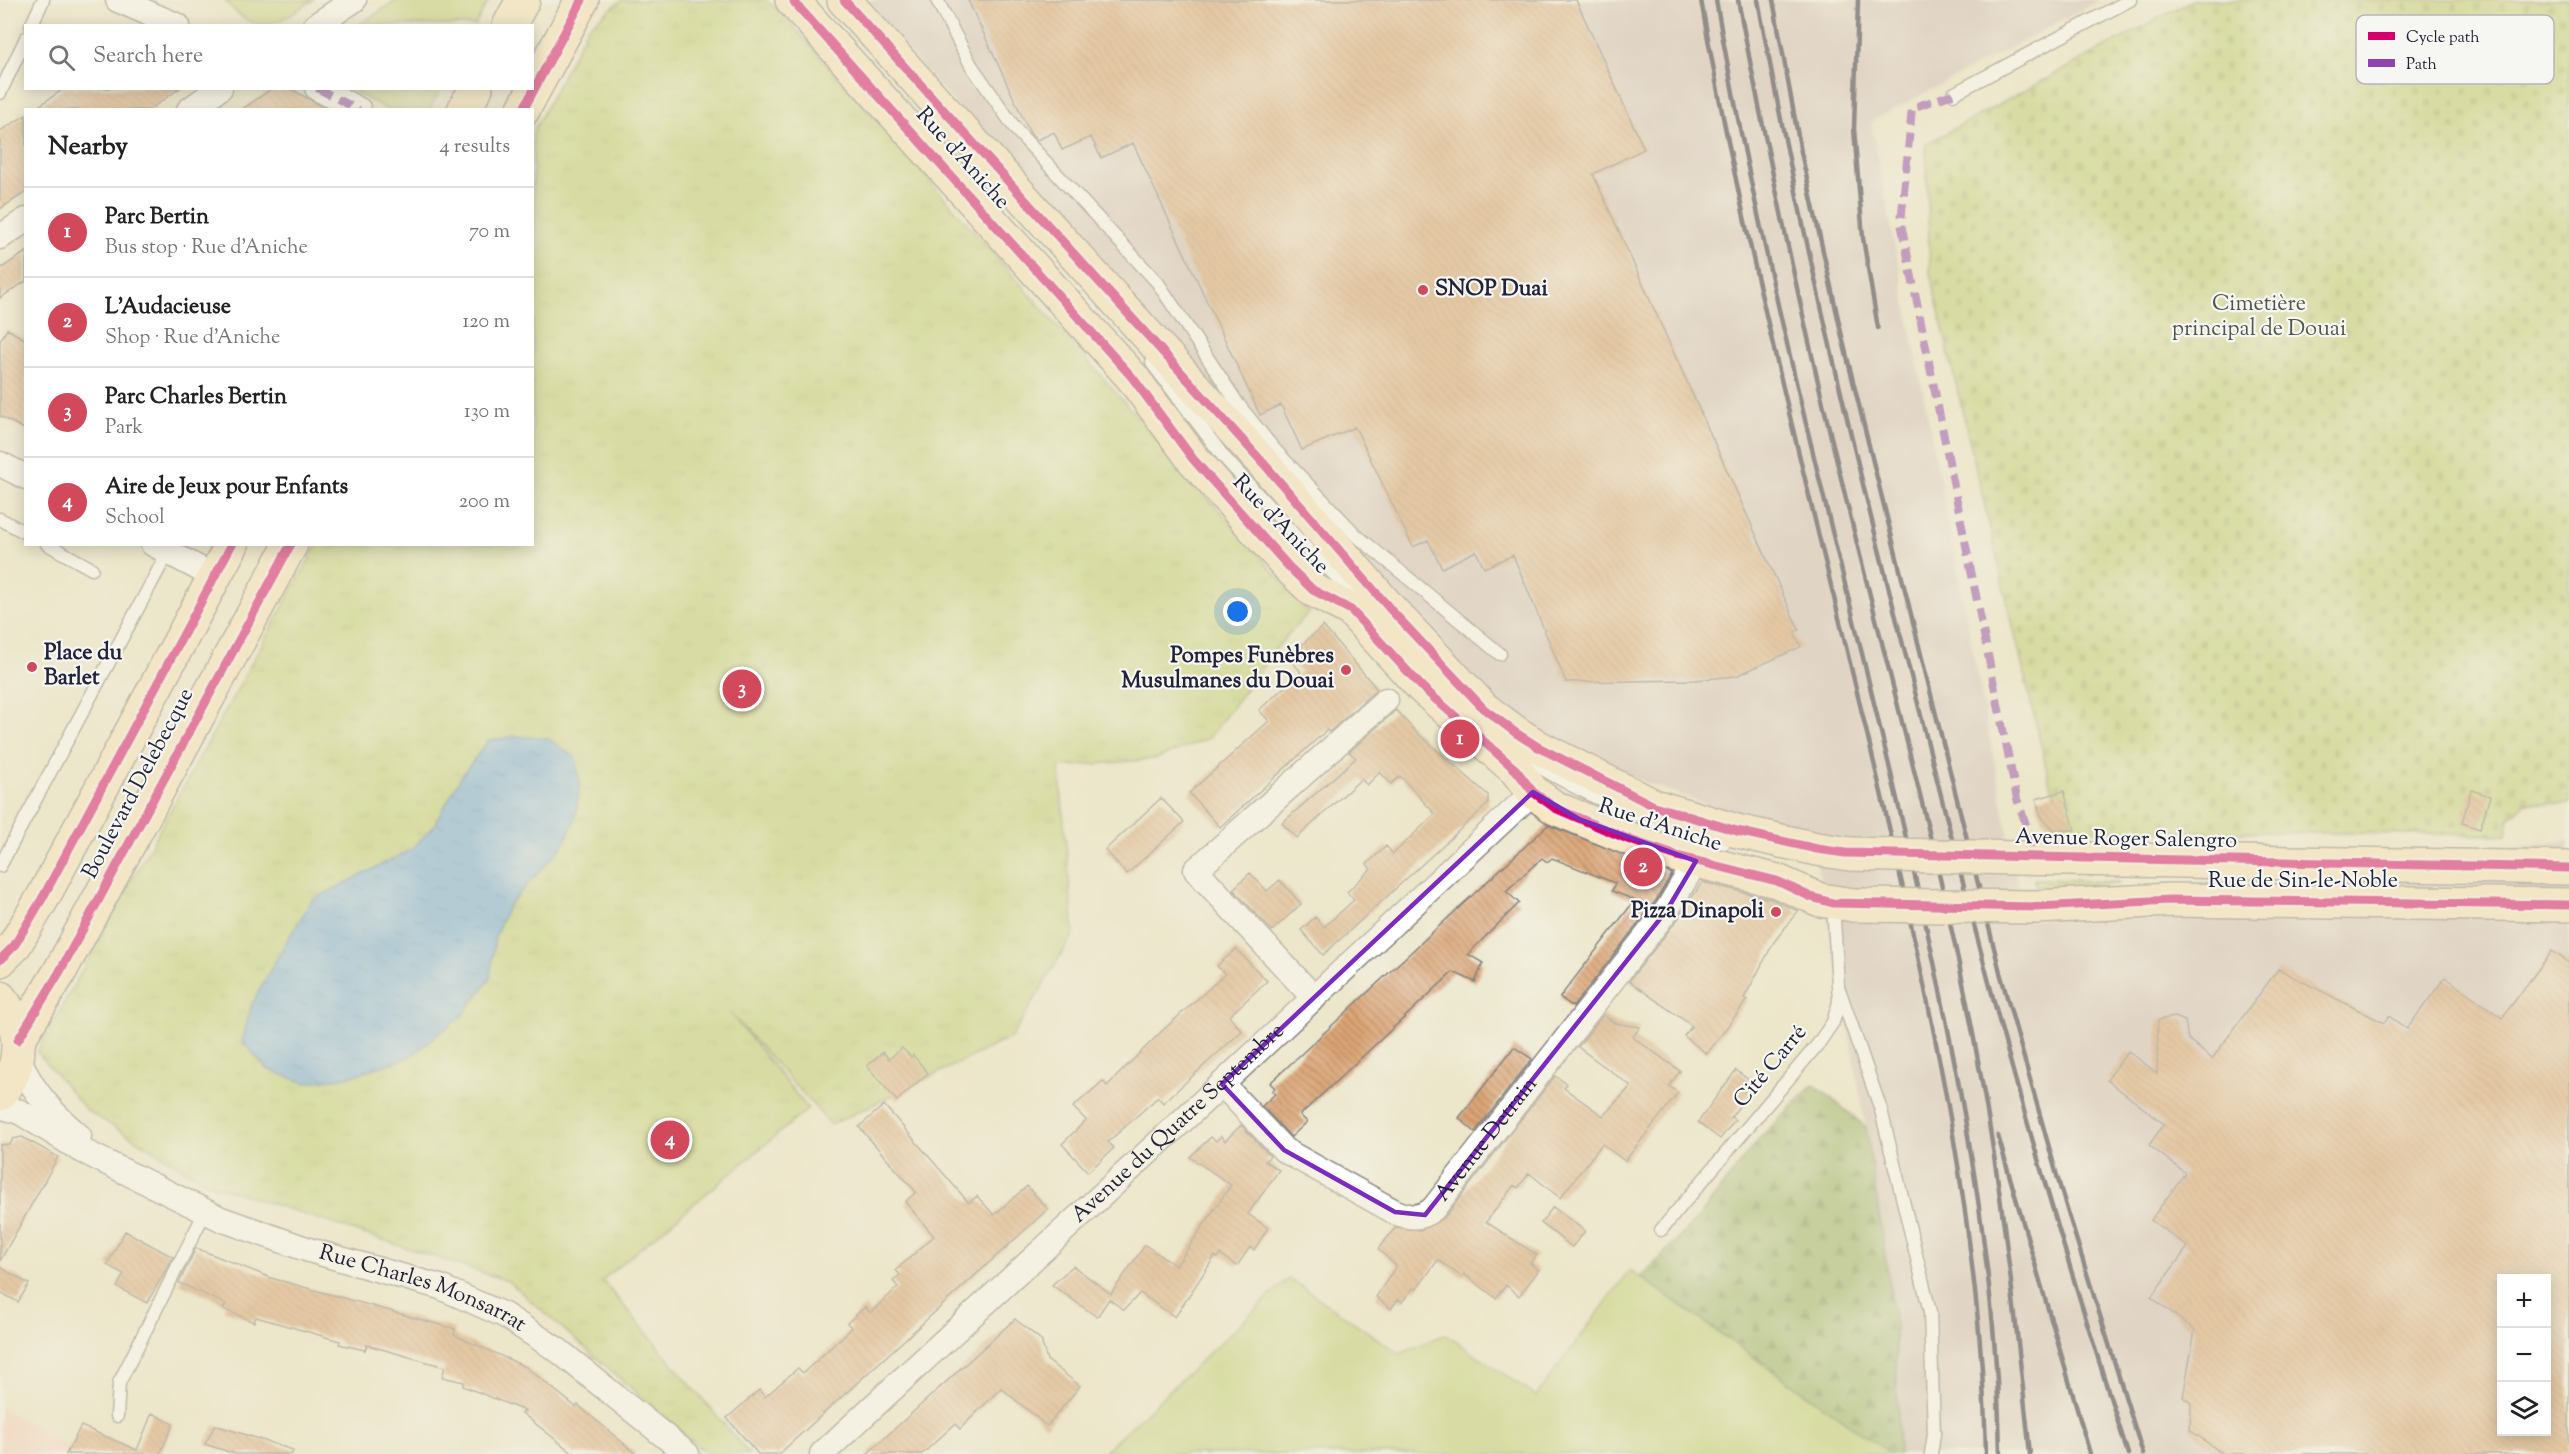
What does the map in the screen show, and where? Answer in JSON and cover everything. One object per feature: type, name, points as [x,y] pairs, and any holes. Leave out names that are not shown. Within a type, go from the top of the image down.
[{"type":"main road","points":[[510,24],[523,0]]},
{"type":"main road","points":[[534,88],[582,0]]},
{"type":"main road","name":"Rue d'Aniche","points":[[792,0],[1132,377],[1193,459],[1268,545],[1308,585],[1362,611],[1423,688],[1522,771],[1555,808],[1652,848],[1777,881],[1811,897],[1839,895],[2038,901]]},
{"type":"main road","name":"Rue d'Aniche","points":[[844,0],[1265,465],[1384,603],[1468,694],[1500,722],[1538,747],[1638,799],[1687,817]]},
{"type":"main road","points":[[465,108],[475,90]]},
{"type":"main road","points":[[523,108],[533,90]]},
{"type":"main road","name":"Boulevard Delebecque","points":[[0,960],[14,946],[42,899],[231,546]]},
{"type":"main road","name":"Boulevard Delebecque","points":[[0,1094],[13,1074],[18,1047],[290,546]]},
{"type":"main road","name":"Avenue Roger Salengro","points":[[1687,817],[1781,842],[1850,854],[2569,868]]},
{"type":"main road","name":"Rue de Sin-le-Noble","points":[[2038,901],[2170,900],[2569,905]]},
{"type":"main road","points":[[0,998],[12,1016],[18,1047]]},
{"type":"street","points":[[118,0],[173,24]]},
{"type":"street","points":[[318,24],[354,0]]},
{"type":"street","points":[[192,108],[217,90]]},
{"type":"street","points":[[321,90],[355,108]]},
{"type":"street","points":[[0,237],[24,221]]},
{"type":"street","points":[[0,464],[24,476]]},
{"type":"street","points":[[161,548],[215,577]]},
{"type":"street","points":[[1314,998],[1196,870],[1386,700]]},
{"type":"street","name":"Avenue du Quatre Septembre","points":[[822,1454],[1314,998],[1522,771]]},
{"type":"street","name":"Avenue Detrain","points":[[1222,1084],[1284,1150],[1395,1212],[1415,1218],[1425,1215],[1433,1209],[1660,920],[1696,861]]},
{"type":"street","name":"Rue Charles Monsarrat","points":[[18,1047],[28,1076],[56,1115],[86,1142],[129,1173]]},
{"type":"street","name":"Rue Charles Monsarrat","points":[[0,1106],[27,1116],[81,1150],[205,1212],[291,1245],[440,1287],[486,1306],[523,1326],[559,1351],[687,1454]]},
{"type":"lane","points":[[32,24],[43,0]]},
{"type":"lane","points":[[937,0],[971,65],[1017,131],[1158,283],[1238,404],[1274,449],[1356,535],[1500,654]]},
{"type":"lane","points":[[1953,94],[2130,0]]},
{"type":"lane","points":[[0,93],[24,42]]},
{"type":"lane","points":[[1141,359],[1236,471],[1362,611],[1299,559],[1211,462],[1141,359]]},
{"type":"lane","points":[[0,519],[24,532]]},
{"type":"lane","points":[[51,546],[92,569]]},
{"type":"lane","points":[[0,866],[161,548]]},
{"type":"lane","points":[[1446,691],[1500,738]]},
{"type":"lane","points":[[1522,771],[1569,784],[1638,817],[1681,832],[1735,846]]},
{"type":"lane","points":[[1522,771],[1580,806],[1635,829],[1682,845],[1768,866],[1839,895]]},
{"type":"lane","points":[[2038,901],[2187,888],[2569,893]]},
{"type":"lane","name":"Cité Carré","points":[[1661,1230],[1818,1044],[1833,1022],[1840,992],[1839,895]]},
{"type":"lane","points":[[1840,992],[1881,1110],[1930,1312],[1934,1434],[1932,1454]]},
{"type":"lane","points":[[117,1416],[119,1383],[205,1212]]},
{"type":"highlighted area","points":[[1533,792],[1579,819],[1696,861],[1667,910],[1425,1215],[1395,1212],[1284,1150],[1222,1084]]},
{"type":"shaded area","points":[[862,0],[2100,0],[1871,122],[2025,921],[2569,840],[2569,1454],[1899,1454],[1895,1323],[1866,1127],[1814,844],[1584,760],[1481,694]]},
{"type":"shaded area","points":[[0,1407],[70,1447],[66,1454],[0,1454]]},
{"type":"green space","points":[[225,0],[313,0],[278,21],[258,24],[248,21],[237,13]]},
{"type":"green space","points":[[397,0],[489,0],[476,24],[361,24]]},
{"type":"green space","points":[[622,0],[765,0],[780,11],[1309,612],[1282,641],[1209,738],[1156,759],[1059,767],[1074,933],[1012,1037],[831,1125],[730,1013],[808,1109],[602,1280],[749,1454],[707,1454],[508,1281],[208,1183],[86,1110],[37,1052],[316,546],[534,546],[534,130],[588,27]]},
{"type":"green space","name":"Cimetière principal de Douai","points":[[2192,0],[2569,0],[2569,804],[2525,803],[2509,819],[2506,835],[2075,830],[2050,784],[1930,273],[1926,144]]},
{"type":"green space","points":[[350,90],[440,90],[430,108],[385,108]]},
{"type":"green space","points":[[2034,879],[2119,882],[2119,884],[2036,888]]},
{"type":"green space","points":[[1814,1084],[1866,1127],[1895,1323],[1899,1454],[1891,1454],[1641,1277],[1698,1218],[1757,1141]]},
{"type":"green space","points":[[1630,1270],[1891,1454],[1102,1454],[1289,1278],[1400,1354],[1445,1334],[1536,1396]]},
{"type":"water","points":[[513,736],[547,738],[575,757],[580,784],[575,820],[562,847],[508,906],[495,937],[490,979],[462,1016],[409,1057],[352,1076],[305,1083],[267,1069],[242,1041],[252,1004],[312,900],[411,850],[433,827],[461,777],[488,741]]},
{"type":"building","name":"SNOP Duai","points":[[968,0],[1576,0],[1644,149],[1593,174],[1799,630],[1794,632],[1801,647],[1736,676],[1695,680],[1566,682],[1513,555],[1484,568],[1476,551],[1442,568],[1428,540],[1413,547],[1355,427],[1302,450],[1281,405],[1260,415],[1133,143],[1101,158],[1091,137],[1062,150],[1054,132],[1037,140],[1030,133]]},
{"type":"building","points":[[62,90],[177,90],[152,108],[36,108]]},
{"type":"building","points":[[270,90],[293,90],[324,108],[244,108]]},
{"type":"building","points":[[24,116],[24,193],[0,209],[0,131]]},
{"type":"building","points":[[24,253],[24,282],[0,298],[0,269]]},
{"type":"building","points":[[7,329],[24,339],[24,429],[0,416],[0,341]]},
{"type":"building","points":[[1323,626],[1377,689],[1329,732],[1327,730],[1220,827],[1189,793],[1269,721],[1259,710],[1301,672],[1288,657]]},
{"type":"building","points":[[1396,710],[1414,730],[1488,795],[1488,804],[1323,955],[1301,930],[1315,917],[1324,927],[1354,900],[1347,892],[1371,869],[1367,864],[1386,846],[1393,854],[1435,814],[1400,776],[1391,784],[1380,772],[1367,785],[1361,779],[1297,838],[1282,823],[1356,758],[1349,752]]},
{"type":"building","points":[[2471,790],[2490,796],[2480,829],[2462,823]]},
{"type":"building","points":[[2064,791],[2075,830],[2055,830],[2042,819],[2036,799]]},
{"type":"building","points":[[1161,798],[1184,822],[1127,874],[1105,850]]},
{"type":"building","points":[[1548,825],[1672,874],[1655,902],[1573,1007],[1560,997],[1635,900],[1612,891],[1615,883],[1552,858],[1547,862],[1542,858],[1506,891],[1519,903],[1468,954],[1483,963],[1475,982],[1453,972],[1300,1115],[1307,1122],[1291,1137],[1262,1106],[1275,1094],[1272,1091],[1275,1088],[1270,1083]]},
{"type":"building","points":[[1250,873],[1267,891],[1280,880],[1301,904],[1272,931],[1233,889]]},
{"type":"building","points":[[1702,882],[1771,899],[1798,911],[1774,942],[1744,998],[1747,1000],[1707,1054],[1684,1036],[1692,1026],[1629,981],[1678,919]]},
{"type":"building","points":[[1236,949],[1267,981],[1229,1016],[1242,1031],[1163,1103],[1158,1097],[1108,1142],[1114,1148],[1088,1172],[1062,1144],[1086,1120],[1073,1107],[1103,1081],[1107,1086],[1162,1031],[1225,974],[1217,966]]},
{"type":"building","points":[[2552,951],[2569,963],[2569,1454],[2223,1454],[2190,1430],[2191,1403],[2183,1397],[2195,1330],[2151,1297],[2188,1247],[2151,1220],[2185,1173],[2149,1145],[2164,1124],[2107,1080],[2128,1051],[2157,1073],[2158,1020],[2175,1017],[2185,1021],[2188,1039],[2212,1059],[2278,969],[2384,1023],[2389,1016],[2407,1029],[2445,977],[2502,1018]]},
{"type":"building","points":[[1603,1015],[1614,1023],[1640,1027],[1633,1037],[1680,1071],[1669,1086],[1678,1093],[1625,1161],[1602,1144],[1560,1198],[1529,1173],[1518,1188],[1514,1185],[1486,1222],[1537,1255],[1530,1263],[1539,1270],[1519,1296],[1506,1285],[1496,1298],[1464,1274],[1462,1277],[1438,1260],[1416,1290],[1413,1288],[1402,1302],[1398,1299],[1391,1309],[1376,1297],[1396,1266],[1378,1249],[1396,1227],[1421,1230],[1444,1218],[1555,1076],[1567,1084],[1564,1088],[1603,1116],[1631,1086],[1578,1047]]},
{"type":"building","points":[[1514,1047],[1532,1059],[1475,1132],[1459,1118]]},
{"type":"building","points":[[902,1048],[911,1057],[913,1055],[928,1073],[897,1101],[867,1066],[883,1052],[889,1059]]},
{"type":"building","points":[[1736,1070],[1755,1085],[1731,1117],[1735,1120],[1720,1139],[1698,1122]]},
{"type":"building","points":[[884,1105],[969,1203],[977,1196],[994,1215],[1027,1186],[1048,1209],[779,1454],[758,1454],[727,1418],[759,1390],[765,1397],[798,1368],[803,1373],[852,1328],[847,1323],[865,1307],[870,1313],[898,1287],[893,1281],[900,1275],[896,1270],[934,1236],[905,1202],[916,1192],[859,1127]]},
{"type":"building","points":[[1241,1125],[1270,1156],[1265,1161],[1279,1170],[1248,1214],[1268,1228],[1254,1250],[1250,1247],[1237,1266],[1220,1254],[1217,1258],[1215,1256],[1175,1317],[1140,1293],[1124,1310],[1109,1299],[1097,1317],[1052,1285],[1073,1266],[1111,1294],[1145,1245],[1176,1266],[1231,1185],[1190,1157],[1211,1137],[1216,1141],[1221,1136],[1225,1141]]},
{"type":"building","points":[[22,1137],[58,1157],[0,1261],[0,1145],[10,1144],[13,1139]]},
{"type":"building","points":[[1553,1207],[1585,1231],[1572,1247],[1541,1223]]},
{"type":"building","points":[[125,1231],[173,1257],[147,1303],[117,1287],[124,1274],[107,1265]]},
{"type":"building","points":[[196,1248],[271,1278],[455,1329],[454,1335],[526,1367],[576,1407],[578,1405],[636,1454],[574,1454],[522,1413],[525,1411],[463,1386],[464,1382],[442,1377],[445,1367],[367,1345],[365,1350],[339,1344],[340,1341],[256,1317],[254,1322],[223,1309],[226,1304],[179,1283]]},
{"type":"building","points":[[0,1267],[29,1284],[18,1302],[0,1292]]},
{"type":"building","points":[[1015,1319],[1041,1340],[1047,1360],[1080,1386],[1047,1426],[1001,1388],[960,1429],[955,1424],[922,1454],[867,1454]]},
{"type":"building","points":[[152,1413],[173,1424],[160,1454],[66,1454],[81,1426],[137,1450]]},
{"type":"building","points":[[215,1425],[293,1450],[292,1454],[235,1454],[205,1444]]},
{"type":"railway","points":[[1701,0],[1741,205],[1886,814],[1938,1052],[1965,1212],[1975,1292],[1986,1454]]},
{"type":"railway","points":[[1716,0],[1735,104],[1780,312],[1880,726],[1939,984],[1981,1217],[1997,1375],[2000,1454]]},
{"type":"railway","points":[[1738,0],[1807,334],[1962,978],[1986,1105],[2001,1204],[2030,1454]]},
{"type":"railway","points":[[1758,0],[1774,86],[1830,344],[1870,514],[1961,874],[2039,1162],[2128,1454]]},
{"type":"railway","points":[[1773,0],[1801,152],[1843,341],[2001,976],[2061,1190],[2143,1454]]},
{"type":"railway","points":[[1858,0],[1854,129],[1863,238],[1878,328]]},
{"type":"railway","points":[[1998,1136],[2090,1454]]},
{"type":"marked path","points":[[321,90],[355,108]]},
{"type":"marked path","points":[[1953,94],[1912,108],[1901,223],[2017,799],[2038,858]]},
{"type":"cycle path","points":[[534,89],[582,0]]},
{"type":"cycle path","points":[[844,0],[1265,465],[1391,610],[1484,709],[1538,747],[1654,806],[1737,831],[1845,853],[2569,868]]},
{"type":"cycle path","points":[[794,2],[1132,377],[1193,459],[1289,567],[1313,590],[1351,610],[1423,688],[1516,770],[1533,792],[1555,808],[1630,840],[1677,856],[1777,881],[1811,897],[1833,903],[2037,907],[2170,900],[2569,905]]},
{"type":"cycle path","points":[[524,108],[534,90]]},
{"type":"cycle path","points":[[0,960],[14,946],[42,899],[231,546]]},
{"type":"cycle path","points":[[18,1040],[59,973],[290,546]]},
{"type":"place","name":"SNOP Duai","points":[[1423,290]]},
{"type":"place","name":"Place du Barlet","points":[[32,667]]},
{"type":"place","name":"Pompes Funèbres Musulmanes du Douai","points":[[1346,670]]},
{"type":"place","name":"Parc Charles Bertin","points":[[742,689]]},
{"type":"place","name":"Parc Bertin","points":[[1460,739]]},
{"type":"place","name":"L'Audacieuse","points":[[1643,867]]},
{"type":"place","name":"Pizza Dinapoli","points":[[1776,912]]},
{"type":"place","name":"Aire de Jeux pour Enfants","points":[[670,1140]]}]
